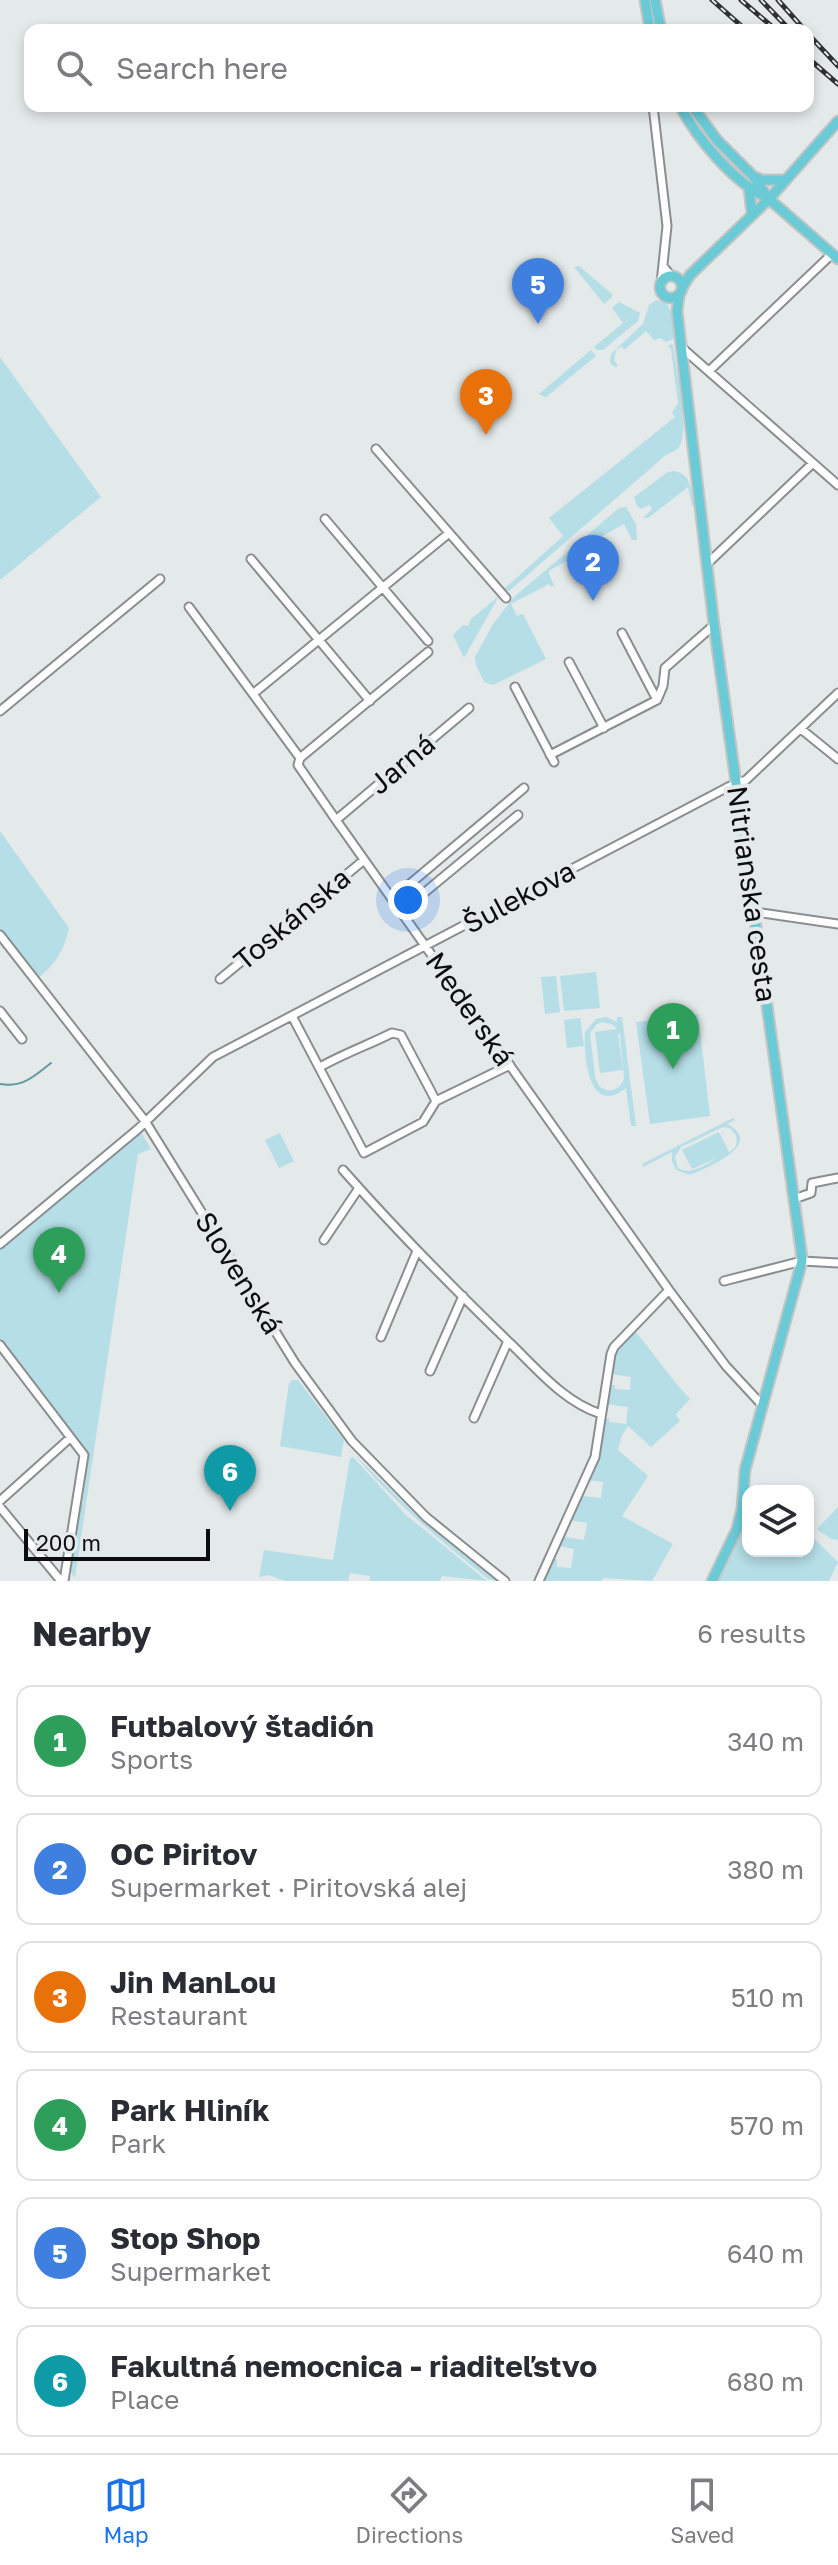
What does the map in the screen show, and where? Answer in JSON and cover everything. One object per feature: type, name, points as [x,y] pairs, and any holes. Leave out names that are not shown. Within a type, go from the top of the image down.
[{"type":"main road","points":[[645,0],[649,24]]},
{"type":"main road","points":[[655,0],[660,24]]},
{"type":"main road","points":[[684,112],[705,144],[749,188],[769,199],[835,256]]},
{"type":"main road","points":[[696,112],[717,140],[753,176],[769,199]]},
{"type":"main road","points":[[677,294],[690,275],[769,199],[838,121]]},
{"type":"main road","points":[[753,176],[762,180],[785,180]]},
{"type":"main road","points":[[749,188],[752,214]]},
{"type":"main road","points":[[677,294],[661,292],[661,283],[690,275]]},
{"type":"main road","points":[[674,277],[677,294]]},
{"type":"main road","name":"Nitrianska cesta","points":[[677,294],[714,625],[802,1261],[745,1470],[737,1529],[712,1581]]},
{"type":"street","points":[[654,112],[667,226],[661,283]]},
{"type":"street","points":[[709,371],[835,256]]},
{"type":"street","points":[[663,266],[674,277]]},
{"type":"street","points":[[681,347],[838,485]]},
{"type":"street","points":[[376,449],[506,598]]},
{"type":"street","points":[[708,563],[813,463]]},
{"type":"street","points":[[325,519],[428,641]]},
{"type":"street","points":[[254,693],[448,534]]},
{"type":"street","points":[[251,559],[370,701]]},
{"type":"street","points":[[0,711],[160,579]]},
{"type":"street","name":"Mederská","points":[[189,607],[300,758],[298,765],[336,820],[669,1290],[726,1366],[762,1405]]},
{"type":"street","points":[[515,687],[552,758],[657,700],[664,682],[665,668],[714,625]]},
{"type":"street","points":[[622,633],[657,700]]},
{"type":"street","points":[[300,758],[428,652]]},
{"type":"street","points":[[569,662],[604,728]]},
{"type":"street","points":[[650,686],[658,687],[664,682]]},
{"type":"street","name":"Šulekova","points":[[0,1244],[145,1121],[213,1057],[746,780],[838,693]]},
{"type":"street","name":"Jarná","points":[[336,820],[469,708]]},
{"type":"street","points":[[801,729],[838,759]]},
{"type":"street","points":[[392,899],[524,788]]},
{"type":"street","points":[[401,912],[518,815]]},
{"type":"street","points":[[499,830],[506,839]]},
{"type":"street","name":"Toskánska","points":[[220,979],[364,860]]},
{"type":"street","points":[[755,912],[838,924]]},
{"type":"street","name":"Slovenská","points":[[1,938],[145,1121],[295,1363],[352,1441],[426,1517],[505,1581]]},
{"type":"street","points":[[0,1011],[22,1039]]},
{"type":"street","points":[[292,1016],[364,1153],[423,1122],[436,1101],[510,1065]]},
{"type":"street","points":[[320,1067],[392,1033],[401,1035],[436,1101]]},
{"type":"street","points":[[343,1170],[417,1251],[555,1386],[586,1409],[601,1414]]},
{"type":"street","points":[[794,1199],[811,1193],[812,1183],[838,1178]]},
{"type":"street","points":[[324,1240],[359,1188]]},
{"type":"street","points":[[381,1337],[417,1251]]},
{"type":"street","points":[[724,1281],[802,1261],[838,1263]]},
{"type":"street","points":[[539,1581],[595,1457],[614,1347],[669,1290]]},
{"type":"street","points":[[430,1371],[463,1296]]},
{"type":"street","points":[[474,1418],[508,1341]]},
{"type":"street","points":[[0,1345],[84,1455],[62,1581]]},
{"type":"street","points":[[0,1501],[70,1438]]},
{"type":"street","points":[[0,1507],[62,1581]]},
{"type":"shaded area","points":[[579,266],[612,294],[604,304],[574,267]]},
{"type":"shaded area","points":[[656,300],[666,302],[674,317],[677,337],[666,342],[661,338],[654,340],[646,331],[624,350],[622,346],[616,350],[614,360],[618,366],[615,367],[610,363],[611,354],[643,324],[649,305]]},
{"type":"shaded area","points":[[619,302],[640,313],[638,321],[603,350],[597,350],[594,347],[623,323],[612,308]]},
{"type":"shaded area","points":[[671,344],[682,410],[680,445],[509,591],[504,589],[563,536],[549,518],[675,417],[672,413],[678,403],[671,349],[668,346]]},
{"type":"shaded area","points":[[591,350],[596,356],[546,397],[539,394]]},
{"type":"shaded area","points":[[0,357],[101,497],[0,580]]},
{"type":"shaded area","points":[[674,471],[687,479],[694,505],[688,487],[648,518],[643,518],[652,509],[649,505],[641,509],[634,497],[668,472]]},
{"type":"shaded area","points":[[626,507],[636,524],[637,540],[632,540],[624,524],[569,554],[571,559],[550,570],[554,585],[551,587],[549,584],[511,604],[517,616],[523,614],[546,659],[493,685],[484,682],[475,657],[493,624],[514,597],[619,508]]},
{"type":"shaded area","points":[[499,596],[464,658],[453,635],[463,625],[468,626],[471,619]]},
{"type":"shaded area","points":[[0,831],[69,928],[58,957],[37,979],[0,930]]},
{"type":"shaded area","points":[[596,972],[600,1008],[564,1011],[560,976]]},
{"type":"shaded area","points":[[556,976],[560,1012],[545,1014],[541,977]]},
{"type":"shaded area","points":[[698,1014],[710,1116],[650,1124],[636,1022]]},
{"type":"shaded area","points":[[606,1017],[617,1022],[617,1017],[622,1017],[636,1126],[631,1126],[626,1088],[614,1095],[604,1095],[596,1090],[591,1080],[585,1055],[585,1032],[596,1019]],"holes":[[[597,1024],[613,1025],[617,1029],[595,1032],[600,1073],[623,1070],[618,1033],[620,1035],[624,1079],[617,1089],[610,1090],[599,1086],[595,1077],[590,1033]]]},
{"type":"shaded area","points":[[580,1018],[584,1046],[567,1048],[564,1020]]},
{"type":"shaded area","points":[[733,1118],[735,1120],[727,1124],[737,1132],[740,1139],[737,1147],[708,1167],[690,1175],[676,1170],[672,1152],[643,1167],[642,1164]],"holes":[[[723,1127],[730,1128],[737,1141],[731,1151],[719,1132],[682,1150],[692,1169],[719,1157],[694,1170],[678,1168],[675,1157],[681,1147]]]},
{"type":"shaded area","points":[[280,1133],[294,1161],[279,1168],[265,1140]]},
{"type":"shaded area","points":[[142,1134],[151,1149],[138,1154],[75,1578],[69,1570],[85,1483],[80,1445],[0,1339],[0,1247],[134,1135]]},
{"type":"shaded area","points":[[634,1330],[690,1399],[676,1414],[680,1421],[651,1447],[628,1426],[622,1435],[618,1450],[648,1476],[622,1516],[673,1544],[652,1581],[604,1578],[601,1581],[541,1581],[554,1559],[557,1559],[557,1567],[571,1568],[574,1549],[559,1546],[557,1552],[555,1549],[563,1533],[566,1532],[565,1537],[584,1540],[587,1523],[569,1520],[581,1493],[584,1492],[583,1496],[601,1498],[603,1482],[587,1480],[603,1421],[609,1418],[609,1422],[626,1424],[628,1407],[606,1404],[611,1385],[615,1385],[615,1389],[630,1390],[631,1377],[611,1374],[618,1349]]},
{"type":"shaded area","points":[[298,1380],[344,1440],[341,1457],[280,1446],[289,1383]]},
{"type":"shaded area","points":[[354,1454],[422,1521],[496,1581],[488,1579],[418,1520]]},
{"type":"shaded area","points":[[353,1457],[406,1515],[487,1581],[442,1576],[440,1581],[370,1581],[370,1576],[350,1573],[348,1581],[285,1581],[269,1575],[259,1577],[264,1550],[333,1560],[350,1458]]},
{"type":"shaded area","points":[[838,1507],[838,1540],[817,1529]]},
{"type":"shaded area","points":[[742,1523],[742,1557],[814,1557],[814,1539],[838,1562],[829,1581],[716,1581]]},
{"type":"waterway","points":[[0,1084],[22,1083],[51,1063]]},
{"type":"railway","points":[[712,0],[739,24]]},
{"type":"railway","points":[[741,0],[769,24]]},
{"type":"railway","points":[[761,0],[784,24]]},
{"type":"railway","points":[[778,0],[799,24]]},
{"type":"railway","points":[[814,40],[838,66]]},
{"type":"railway","points":[[814,63],[838,84]]},
{"type":"place","name":"Stop Shop","points":[[538,324]]},
{"type":"place","name":"Jin ManLou","points":[[486,435]]},
{"type":"place","name":"OC Piritov","points":[[593,601]]},
{"type":"place","name":"Futbalový štadión","points":[[673,1069]]},
{"type":"place","name":"Park Hliník","points":[[59,1293]]},
{"type":"place","name":"Fakultná nemocnica - riaditeľstvo","points":[[230,1511]]}]
